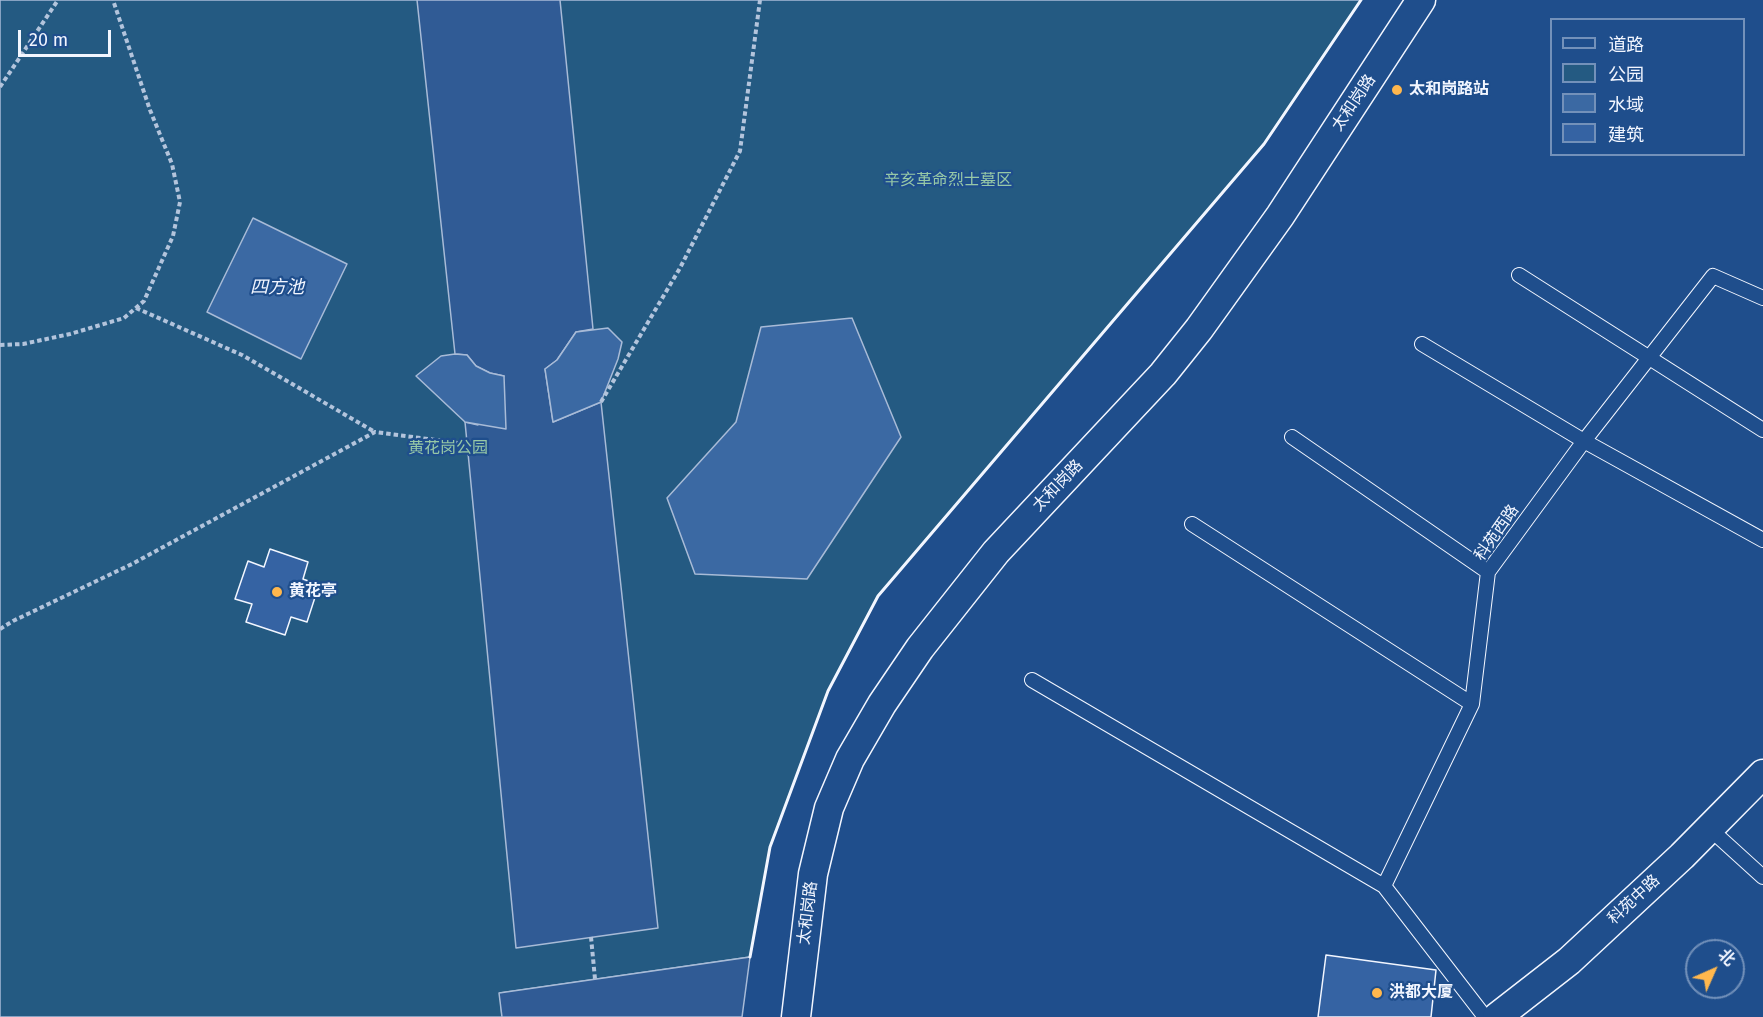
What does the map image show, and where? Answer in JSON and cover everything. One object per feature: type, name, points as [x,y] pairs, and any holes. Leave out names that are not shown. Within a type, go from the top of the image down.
[{"type":"street","name":"太和岗路","points":[[796,1017],[813,874],[829,808],[850,759],[882,704],[920,648],[996,552],[1155,383],[1199,329],[1280,216],[1421,0]]},
{"type":"street","name":"科苑中路","points":[[1497,1017],[1569,961],[1763,774]]},
{"type":"lane","points":[[1519,275],[1763,430]]},
{"type":"lane","name":"科苑西路","points":[[1384,886],[1472,704],[1488,572],[1584,441],[1713,276],[1763,298]]},
{"type":"lane","points":[[1422,344],[1584,441],[1763,540]]},
{"type":"lane","points":[[1292,437],[1488,572]]},
{"type":"lane","points":[[1192,524],[1472,704]]},
{"type":"lane","points":[[1032,680],[1384,886],[1485,1017]]},
{"type":"lane","points":[[1709,828],[1763,877]]},
{"type":"path","points":[[0,87],[58,0]]},
{"type":"path","points":[[0,345],[23,344],[70,334],[124,318],[144,302],[173,236],[180,202],[172,164],[150,110],[113,0]]},
{"type":"path","points":[[601,402],[680,267],[740,151],[759,0]]},
{"type":"path","points":[[136,308],[242,356],[375,432],[466,444]]},
{"type":"path","points":[[0,630],[13,621],[132,564],[375,432]]},
{"type":"path","points":[[591,937],[595,979]]},
{"type":"green space","name":"黄花岗公园","points":[[0,0],[1361,0],[1264,144],[878,596],[828,691],[770,847],[750,957],[500,993],[502,1017],[0,1017]]},
{"type":"shaded area","points":[[417,0],[560,0],[593,329],[576,332],[557,360],[545,369],[553,422],[601,402],[658,928],[516,948],[465,422],[478,425],[504,376],[490,373],[476,366],[467,355],[455,354]]},
{"type":"shaded area","points":[[750,957],[742,1017],[502,1017],[499,993]]},
{"type":"water","name":"四方池","points":[[253,218],[347,264],[301,359],[207,312]]},
{"type":"water","points":[[852,318],[901,437],[807,579],[695,574],[667,498],[736,422],[761,327]]},
{"type":"water","points":[[608,328],[622,342],[618,359],[601,402],[553,422],[545,369],[557,360],[576,332]]},
{"type":"water","points":[[467,355],[476,366],[490,373],[504,376],[506,429],[465,422],[416,376],[441,356]]},
{"type":"building","name":"黄花亭","points":[[270,549],[308,562],[303,579],[319,585],[307,622],[291,617],[285,635],[246,622],[252,604],[235,599],[248,561],[264,567]]},
{"type":"building","name":"洪都大厦","points":[[1326,955],[1436,970],[1431,1017],[1318,1017]]},
{"type":"wall","points":[[750,957],[770,847],[828,691],[878,596],[1264,144],[1361,0]]},
{"type":"place","name":"太和岗路站","points":[[1397,90]]},
{"type":"place","name":"黄花亭","points":[[277,592]]},
{"type":"place","name":"洪都大厦","points":[[1377,993]]},
{"type":"park label","name":"辛亥革命烈士墓区","points":[[948,181]]}]
